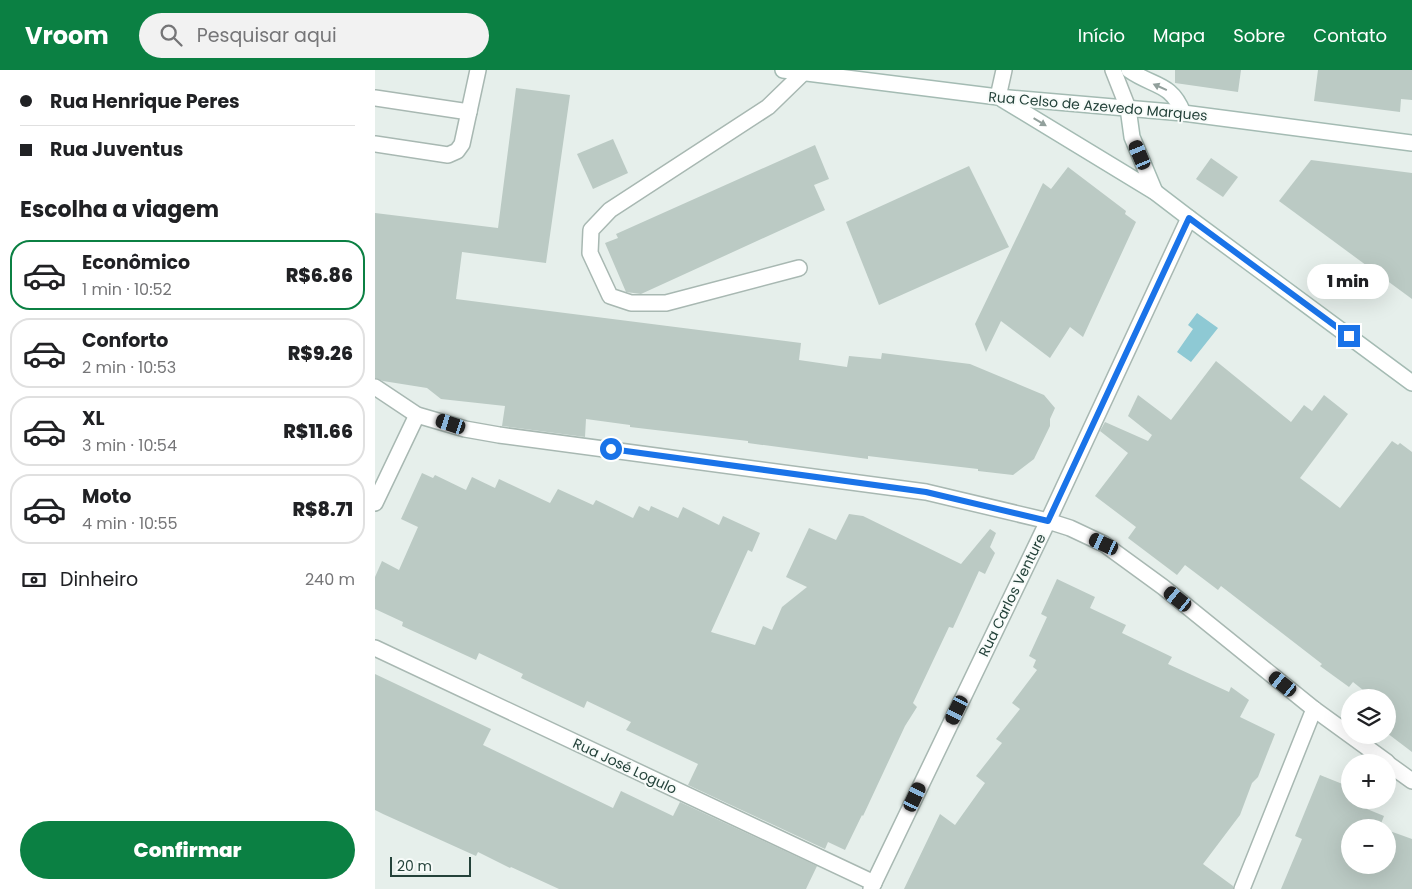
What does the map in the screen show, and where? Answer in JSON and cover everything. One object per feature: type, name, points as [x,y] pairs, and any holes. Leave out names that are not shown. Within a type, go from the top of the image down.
[{"type":"street","points":[[375,144],[448,155],[457,152],[463,144],[478,70]]},
{"type":"street","name":"Rua Celso de Azevedo Marques","points":[[783,70],[998,97],[1183,112],[1412,143]]},
{"type":"street","points":[[1004,70],[998,97],[1155,192],[1412,383]]},
{"type":"street","points":[[1113,70],[1127,108],[1132,137],[1155,192]]},
{"type":"street","points":[[1129,70],[1167,90],[1178,99],[1183,112]]},
{"type":"street","points":[[799,268],[666,303],[631,303],[610,296],[590,253],[591,230],[610,210],[768,107],[803,72]]},
{"type":"street","points":[[375,98],[469,112]]},
{"type":"street","name":"Rua Carlos Venture","points":[[873,886],[1048,521],[1189,218]]},
{"type":"street","points":[[375,387],[417,415],[465,429],[926,492],[1070,528],[1104,544],[1163,587],[1313,709],[1375,754]]},
{"type":"street","points":[[375,502],[417,415]]},
{"type":"street","name":"Rua José Logulo","points":[[375,648],[873,886]]},
{"type":"street","points":[[1242,889],[1313,709]]},
{"type":"street","points":[[1396,769],[1412,781]]},
{"type":"water","points":[[1197,313],[1218,328],[1191,362],[1177,352],[1193,329],[1188,325]]},
{"type":"building","points":[[1175,70],[1241,70],[1238,92],[1175,83]]},
{"type":"building","points":[[1318,70],[1412,70],[1412,100],[1401,99],[1400,112],[1314,101]]},
{"type":"building","points":[[516,88],[570,95],[546,263],[462,252],[456,299],[801,343],[799,360],[847,367],[849,356],[881,359],[882,353],[970,364],[1044,395],[1055,408],[1050,419],[1050,426],[1034,459],[1013,475],[868,456],[868,459],[748,443],[748,441],[630,427],[630,425],[586,419],[585,437],[502,426],[505,406],[441,399],[427,388],[375,378],[375,213],[498,228]]},
{"type":"building","points":[[613,139],[628,173],[593,189],[577,154]]},
{"type":"building","points":[[815,145],[829,179],[814,185],[825,210],[641,294],[626,292],[605,243],[618,238],[616,234]]},
{"type":"building","points":[[1211,158],[1238,177],[1223,197],[1196,179]]},
{"type":"building","points":[[1311,160],[1412,173],[1412,299],[1279,201]]},
{"type":"building","points":[[969,166],[1009,247],[879,305],[846,222]]},
{"type":"building","points":[[1068,167],[1126,211],[1125,214],[1136,222],[1083,337],[1070,327],[1050,358],[1001,321],[986,352],[975,324],[1043,183],[1051,189]]},
{"type":"building","points":[[1216,361],[1291,422],[1304,405],[1312,411],[1324,395],[1348,414],[1300,478],[1340,508],[1392,441],[1398,445],[1400,443],[1412,452],[1412,752],[1396,740],[1396,689],[1362,689],[1353,682],[1349,687],[1221,586],[1218,590],[1185,565],[1177,575],[1128,538],[1136,527],[1095,496],[1128,453],[1100,431],[1105,422],[1148,441],[1152,435],[1128,416],[1138,395],[1171,420]]},
{"type":"building","points":[[422,473],[433,478],[435,475],[466,490],[472,477],[495,488],[499,479],[550,503],[558,489],[593,505],[596,500],[633,518],[639,506],[649,511],[651,506],[678,518],[683,507],[719,525],[723,516],[760,533],[752,552],[748,550],[711,632],[755,645],[763,626],[772,630],[782,607],[807,587],[786,577],[809,528],[836,540],[849,514],[863,516],[961,564],[990,529],[996,533],[990,547],[995,553],[985,574],[979,571],[953,628],[949,627],[913,703],[917,707],[905,726],[845,850],[828,842],[825,849],[688,785],[698,764],[626,730],[631,722],[587,701],[584,708],[521,678],[523,674],[479,653],[476,660],[402,626],[403,622],[375,609],[375,577],[382,561],[399,570],[418,527],[401,519]]},
{"type":"building","points":[[1057,579],[1095,597],[1090,608],[1126,625],[1122,633],[1172,657],[1168,664],[1229,692],[1231,687],[1249,700],[1240,717],[1275,734],[1258,777],[1252,783],[1240,815],[1203,864],[1233,886],[1233,889],[904,889],[940,814],[955,825],[985,783],[976,776],[1002,743],[996,739],[1020,709],[1012,703],[1037,670],[1033,667],[1036,660],[1029,656],[1047,617],[1041,614]]},
{"type":"building","points":[[375,674],[491,729],[483,745],[613,808],[621,791],[673,816],[680,802],[817,866],[806,889],[559,889],[478,852],[476,856],[375,810]]},
{"type":"building","points":[[1320,775],[1341,783],[1341,809],[1367,809],[1384,816],[1383,819],[1341,819],[1341,874],[1396,874],[1396,833],[1412,839],[1412,889],[1281,889],[1302,839],[1295,836]]},
{"type":"route","points":[[611,449],[926,492],[1048,521],[1189,218],[1349,336]]}]
